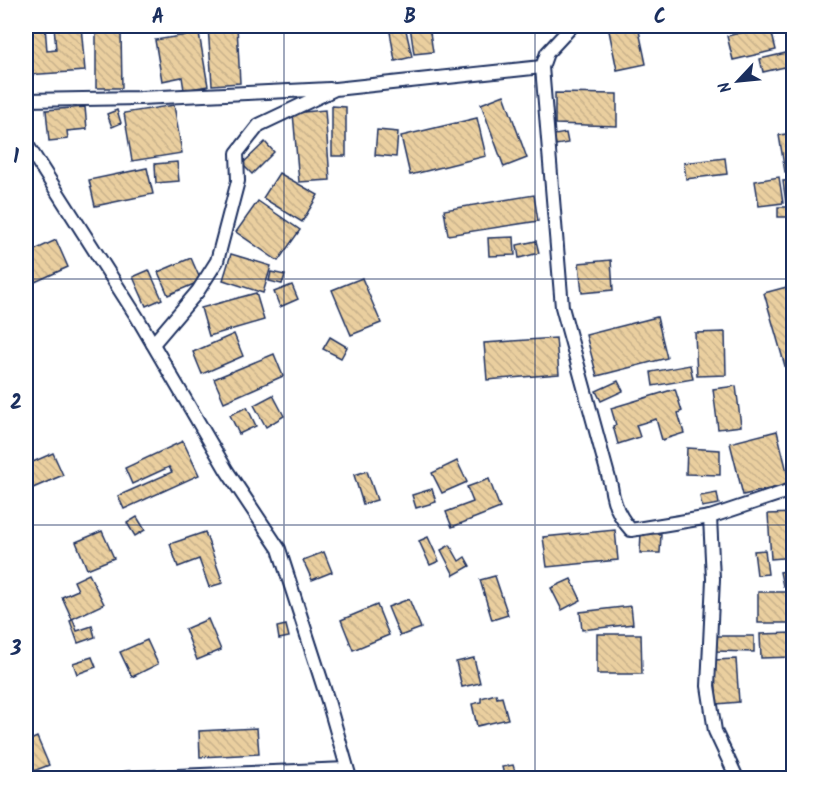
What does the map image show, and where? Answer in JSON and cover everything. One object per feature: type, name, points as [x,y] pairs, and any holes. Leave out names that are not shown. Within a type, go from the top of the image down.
[{"type":"street","points":[[572,26],[547,53],[542,67],[562,307],[611,486],[613,501],[622,521],[632,530],[710,517],[794,489]]},
{"type":"street","points":[[26,100],[140,98],[335,89],[542,67]]},
{"type":"street","points":[[153,344],[198,291],[217,261],[238,181],[237,153],[259,125],[335,89]]},
{"type":"street","points":[[26,143],[153,344],[227,471],[279,549],[349,774],[127,778]]},
{"type":"street","points":[[710,517],[712,579],[708,686],[715,731],[737,778]]},
{"type":"building","points":[[26,26],[45,26],[47,51],[56,50],[54,26],[81,26],[85,71],[26,75]]},
{"type":"building","points":[[150,26],[201,26],[151,33]]},
{"type":"building","points":[[208,26],[237,26],[240,83],[212,85]]},
{"type":"building","points":[[389,26],[405,26],[412,57],[395,61]]},
{"type":"building","points":[[410,26],[429,26],[433,52],[414,54]]},
{"type":"building","points":[[608,26],[638,26],[646,64],[617,70]]},
{"type":"building","points":[[770,26],[776,50],[733,60],[727,36]]},
{"type":"building","points":[[96,32],[121,32],[122,88],[96,88]]},
{"type":"building","points":[[199,33],[208,86],[184,90],[182,77],[162,81],[155,40]]},
{"type":"building","points":[[786,53],[789,66],[763,72],[760,59]]},
{"type":"building","points":[[555,93],[617,94],[617,126],[555,124]]},
{"type":"building","points":[[504,95],[527,158],[504,167],[481,104]]},
{"type":"building","points":[[174,105],[182,153],[132,161],[124,113]]},
{"type":"building","points":[[332,106],[346,107],[346,156],[332,156]]},
{"type":"building","points":[[85,107],[87,129],[67,131],[68,139],[49,141],[46,110]]},
{"type":"building","points":[[117,110],[121,123],[112,127],[107,114]]},
{"type":"building","points":[[325,110],[330,180],[299,182],[293,113]]},
{"type":"building","points":[[477,118],[486,156],[410,175],[401,136]]},
{"type":"building","points":[[377,130],[398,132],[396,157],[375,155]]},
{"type":"building","points":[[566,133],[568,143],[556,145],[554,135]]},
{"type":"building","points":[[794,133],[794,171],[785,172],[779,135]]},
{"type":"building","points":[[265,142],[274,152],[252,174],[242,164]]},
{"type":"building","points":[[725,158],[727,174],[686,179],[684,163]]},
{"type":"building","points":[[177,162],[179,181],[156,183],[155,164]]},
{"type":"building","points":[[147,168],[153,194],[95,206],[89,180]]},
{"type":"building","points":[[279,173],[318,195],[302,222],[263,198]]},
{"type":"building","points":[[779,177],[783,203],[759,206],[755,181]]},
{"type":"building","points":[[794,180],[794,202],[786,203],[783,181]]},
{"type":"building","points":[[534,195],[538,221],[448,235],[444,210]]},
{"type":"building","points":[[258,201],[300,230],[278,261],[236,232]]},
{"type":"building","points":[[778,207],[794,207],[794,217],[778,217]]},
{"type":"building","points":[[514,237],[515,255],[489,256],[488,238]]},
{"type":"building","points":[[56,240],[68,267],[26,286],[26,254]]},
{"type":"building","points":[[536,241],[539,253],[519,258],[517,245]]},
{"type":"building","points":[[231,254],[271,266],[263,293],[223,280]]},
{"type":"building","points":[[191,258],[201,281],[168,295],[158,272]]},
{"type":"building","points":[[611,260],[613,290],[582,293],[579,263]]},
{"type":"building","points":[[149,270],[162,299],[146,306],[133,277]]},
{"type":"building","points":[[271,272],[285,275],[282,284],[269,281]]},
{"type":"building","points":[[362,278],[381,323],[351,335],[332,290]]},
{"type":"building","points":[[292,285],[298,299],[280,307],[274,292]]},
{"type":"building","points":[[794,285],[794,371],[787,373],[764,293]]},
{"type":"building","points":[[256,293],[264,320],[209,336],[201,308]]},
{"type":"building","points":[[657,317],[667,358],[597,376],[586,335]]},
{"type":"building","points":[[725,332],[726,375],[697,376],[695,333]]},
{"type":"building","points":[[234,334],[243,356],[202,374],[193,352]]},
{"type":"building","points":[[330,337],[347,347],[341,358],[323,349]]},
{"type":"building","points":[[556,338],[559,374],[487,380],[484,343]]},
{"type":"building","points":[[274,354],[283,376],[224,402],[214,379]]},
{"type":"building","points":[[690,365],[693,379],[653,386],[651,372]]},
{"type":"building","points":[[618,381],[623,391],[601,401],[596,391]]},
{"type":"building","points":[[736,386],[741,426],[718,429],[713,389]]},
{"type":"building","points":[[675,389],[682,411],[678,413],[684,433],[662,440],[656,419],[636,425],[640,437],[618,444],[611,408]]},
{"type":"building","points":[[273,395],[284,416],[266,427],[254,405]]},
{"type":"building","points":[[247,407],[256,426],[239,434],[230,415]]},
{"type":"building","points":[[777,431],[790,484],[743,495],[730,443]]},
{"type":"building","points":[[183,441],[199,475],[124,509],[118,496],[172,472],[169,467],[132,484],[125,468]]},
{"type":"building","points":[[687,448],[720,450],[720,475],[686,474]]},
{"type":"building","points":[[53,453],[63,475],[26,491],[26,465]]},
{"type":"building","points":[[457,461],[467,482],[442,493],[432,473]]},
{"type":"building","points":[[367,471],[377,500],[363,504],[354,475]]},
{"type":"building","points":[[489,479],[500,508],[452,527],[446,512],[473,502],[467,487]]},
{"type":"building","points":[[432,489],[436,502],[416,508],[412,495]]},
{"type":"building","points":[[717,493],[719,504],[702,507],[700,496]]},
{"type":"building","points":[[794,513],[794,557],[771,559],[768,514]]},
{"type":"building","points":[[137,517],[145,530],[135,536],[127,523]]},
{"type":"building","points":[[615,530],[618,560],[547,567],[543,537]]},
{"type":"building","points":[[102,531],[114,558],[87,569],[76,542]]},
{"type":"building","points":[[205,532],[223,583],[209,587],[199,559],[178,567],[170,544]]},
{"type":"building","points":[[641,533],[661,534],[660,553],[640,553]]},
{"type":"building","points":[[428,537],[439,561],[430,565],[419,541]]},
{"type":"building","points":[[450,545],[459,561],[465,557],[470,566],[454,575],[441,550]]},
{"type":"building","points":[[765,550],[768,574],[757,575],[754,551]]},
{"type":"building","points":[[324,552],[332,572],[312,580],[303,560]]},
{"type":"building","points":[[794,570],[794,584],[783,586],[780,572]]},
{"type":"building","points":[[89,574],[104,604],[72,619],[62,597],[78,590],[74,581]]},
{"type":"building","points":[[495,576],[508,615],[492,620],[480,580]]},
{"type":"building","points":[[571,579],[581,600],[562,610],[551,588]]},
{"type":"building","points":[[758,592],[794,592],[794,623],[758,623]]},
{"type":"building","points":[[409,599],[421,628],[400,636],[388,607]]},
{"type":"building","points":[[377,605],[389,635],[353,650],[341,620]]},
{"type":"building","points":[[631,606],[633,624],[582,630],[580,612]]},
{"type":"building","points":[[208,619],[221,650],[197,660],[185,629]]},
{"type":"building","points":[[73,620],[77,631],[92,626],[95,637],[78,643],[70,621]]},
{"type":"building","points":[[286,625],[289,637],[279,639],[277,627]]},
{"type":"building","points":[[794,633],[794,657],[761,658],[760,634]]},
{"type":"building","points":[[597,634],[641,634],[642,674],[597,674]]},
{"type":"building","points":[[715,636],[754,636],[754,652],[715,651]]},
{"type":"building","points":[[147,640],[158,664],[132,677],[120,652]]},
{"type":"building","points":[[92,657],[96,667],[77,674],[73,663]]},
{"type":"building","points":[[474,658],[480,683],[462,687],[456,662]]},
{"type":"building","points":[[736,659],[739,702],[717,704],[714,660]]},
{"type":"building","points":[[496,694],[497,698],[502,697],[508,719],[477,726],[472,704],[481,702],[481,698]]},
{"type":"building","points":[[257,728],[259,754],[200,757],[199,731]]},
{"type":"building","points":[[37,737],[49,765],[26,774],[26,742]]},
{"type":"building","points":[[513,765],[517,778],[505,778],[502,767]]}]
